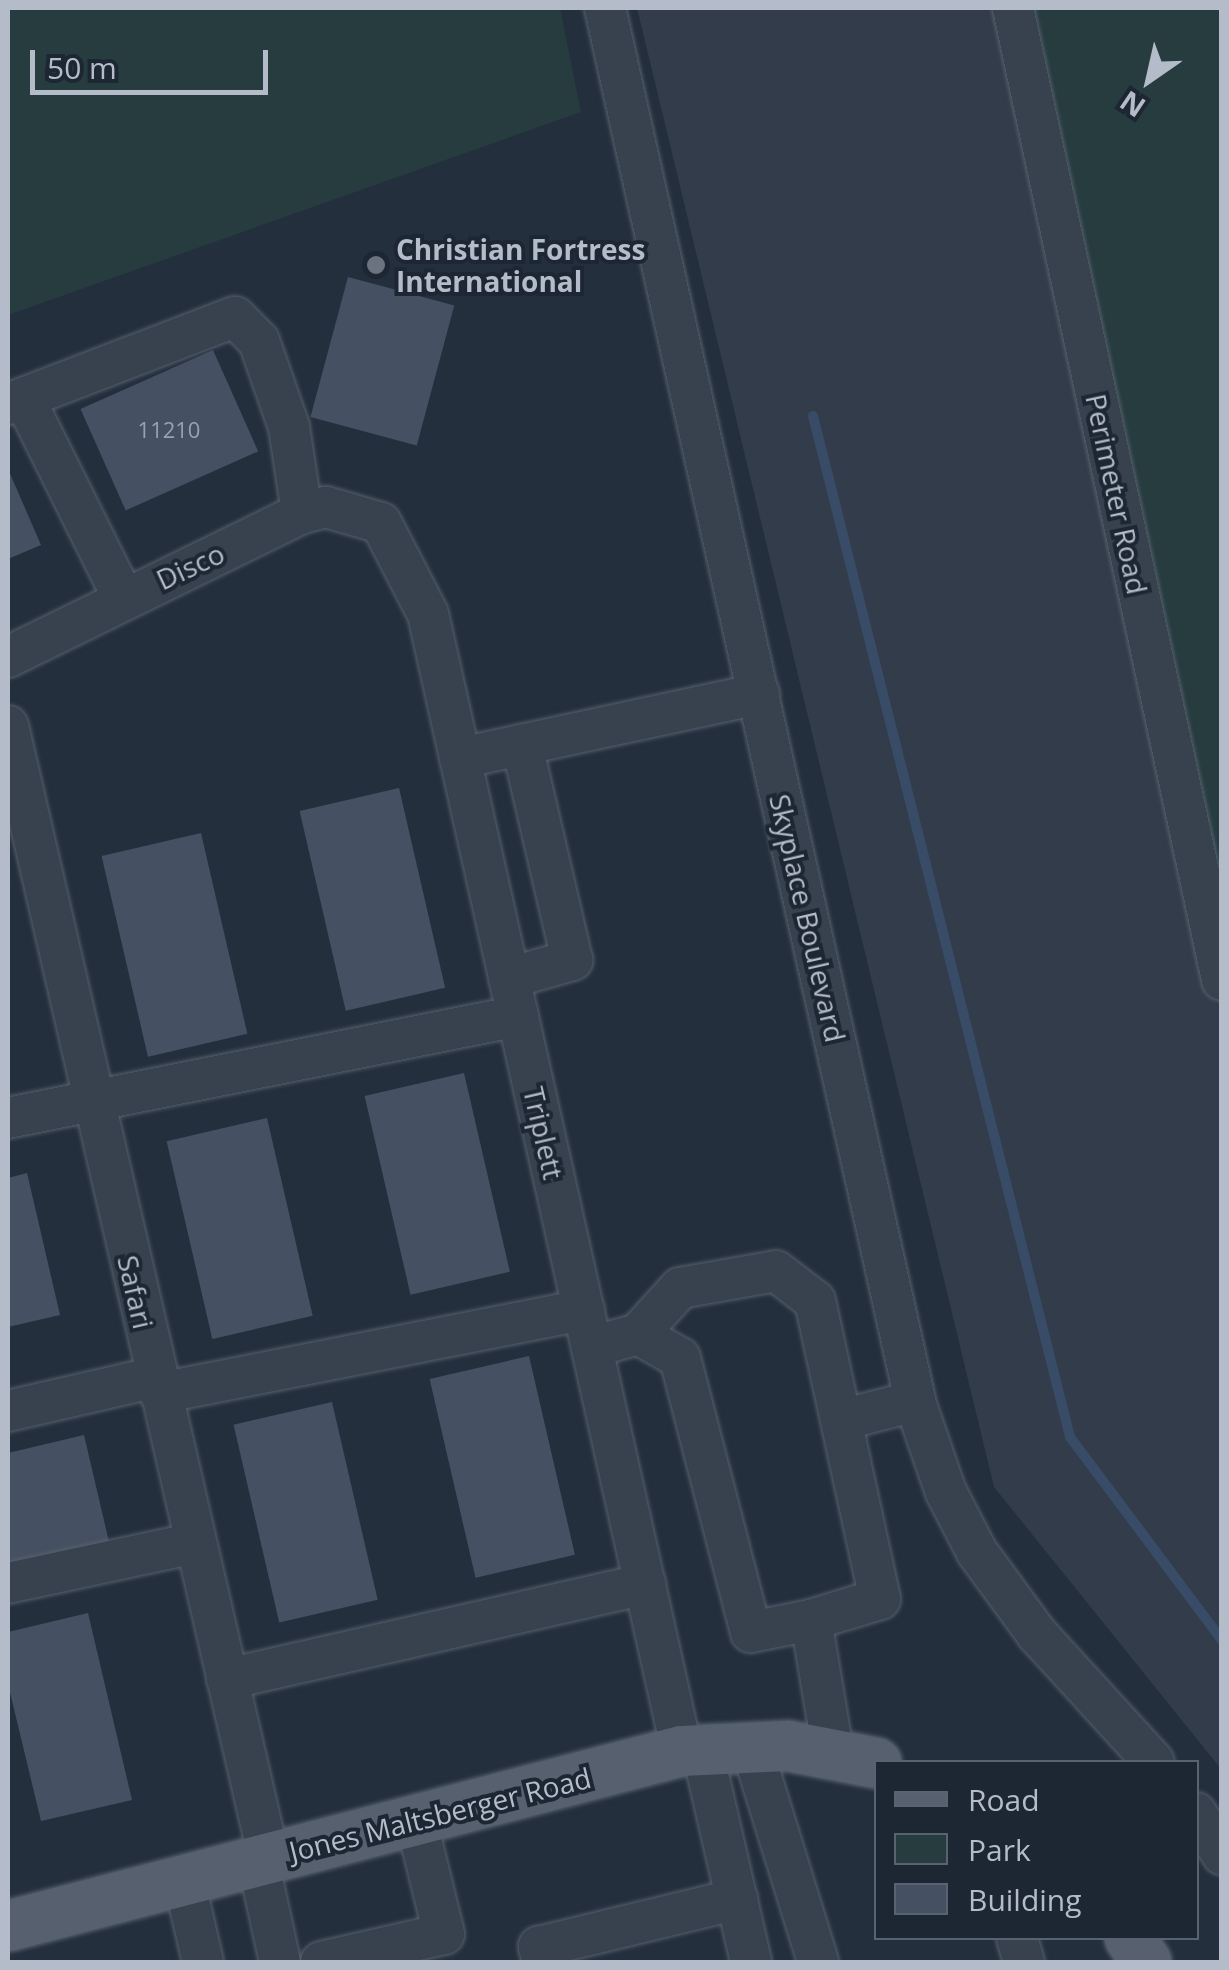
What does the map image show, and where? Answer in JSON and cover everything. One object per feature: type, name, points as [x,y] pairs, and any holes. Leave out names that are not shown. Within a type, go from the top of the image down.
[{"type":"main road","name":"Jones Maltsberger Road","points":[[8,1926],[692,1750],[751,1745],[855,1757]]},
{"type":"main road","points":[[1131,1940],[1146,1962]]},
{"type":"street","name":"Skyplace Boulevard","points":[[606,8],[916,1401],[946,1492],[977,1552],[1037,1634],[1152,1760]]},
{"type":"street","name":"Perimeter Road","points":[[1013,8],[1222,980]]},
{"type":"street","points":[[123,598],[16,401],[235,317],[259,341],[289,427],[302,513]]},
{"type":"street","name":"Disco","points":[[8,657],[302,513],[326,507],[381,523]]},
{"type":"street","name":"Triplett","points":[[381,523],[428,614],[645,1584],[751,1962]]},
{"type":"street","points":[[460,758],[758,694]]},
{"type":"street","name":"Safari","points":[[8,726],[24,891],[92,1102],[227,1679],[264,1859],[280,1962]]},
{"type":"street","points":[[8,1118],[92,1102],[514,997],[564,967],[572,960],[522,744]]},
{"type":"street","points":[[8,1411],[158,1385],[588,1328],[638,1334],[680,1358],[751,1632],[812,1620],[880,1599],[815,1301],[776,1271],[680,1288],[638,1334]]},
{"type":"street","points":[[841,1420],[916,1401]]},
{"type":"street","points":[[8,1583],[195,1542]]},
{"type":"street","points":[[227,1679],[645,1584]]},
{"type":"street","points":[[812,1620],[855,1757]]},
{"type":"street","points":[[751,1745],[818,1962]]},
{"type":"street","points":[[1199,1818],[1222,1854]]},
{"type":"street","points":[[321,1962],[444,1934],[416,1820]]},
{"type":"street","points":[[184,1880],[203,1962]]},
{"type":"street","points":[[543,1962],[539,1947],[736,1899]]},
{"type":"shaded area","points":[[637,8],[1221,8],[1221,1769],[994,1487]]},
{"type":"green space","points":[[8,8],[560,8],[581,112],[8,315]]},
{"type":"green space","points":[[1030,8],[1221,8],[1221,920]]},
{"type":"building","points":[[348,277],[454,305],[417,446],[310,417]]},
{"type":"building","points":[[213,350],[258,451],[126,510],[81,409]]},
{"type":"building","points":[[8,469],[41,545],[8,559]]},
{"type":"building","points":[[399,788],[445,988],[346,1011],[300,811]]},
{"type":"building","points":[[201,833],[247,1034],[148,1057],[102,856]]},
{"type":"building","points":[[464,1073],[510,1272],[411,1295],[365,1096]]},
{"type":"building","points":[[267,1118],[313,1316],[212,1339],[167,1141]]},
{"type":"building","points":[[27,1173],[60,1315],[8,1327],[8,1178]]},
{"type":"building","points":[[529,1356],[575,1555],[476,1578],[430,1379]]},
{"type":"building","points":[[332,1402],[378,1600],[279,1623],[234,1425]]},
{"type":"building","points":[[84,1435],[109,1542],[8,1565],[8,1453]]},
{"type":"building","points":[[88,1613],[132,1800],[41,1821],[8,1684],[8,1632]]},
{"type":"waterway","points":[[813,416],[1070,1437],[1222,1640]]},
{"type":"place","name":"Christian Fortress International","points":[[376,265]]}]
